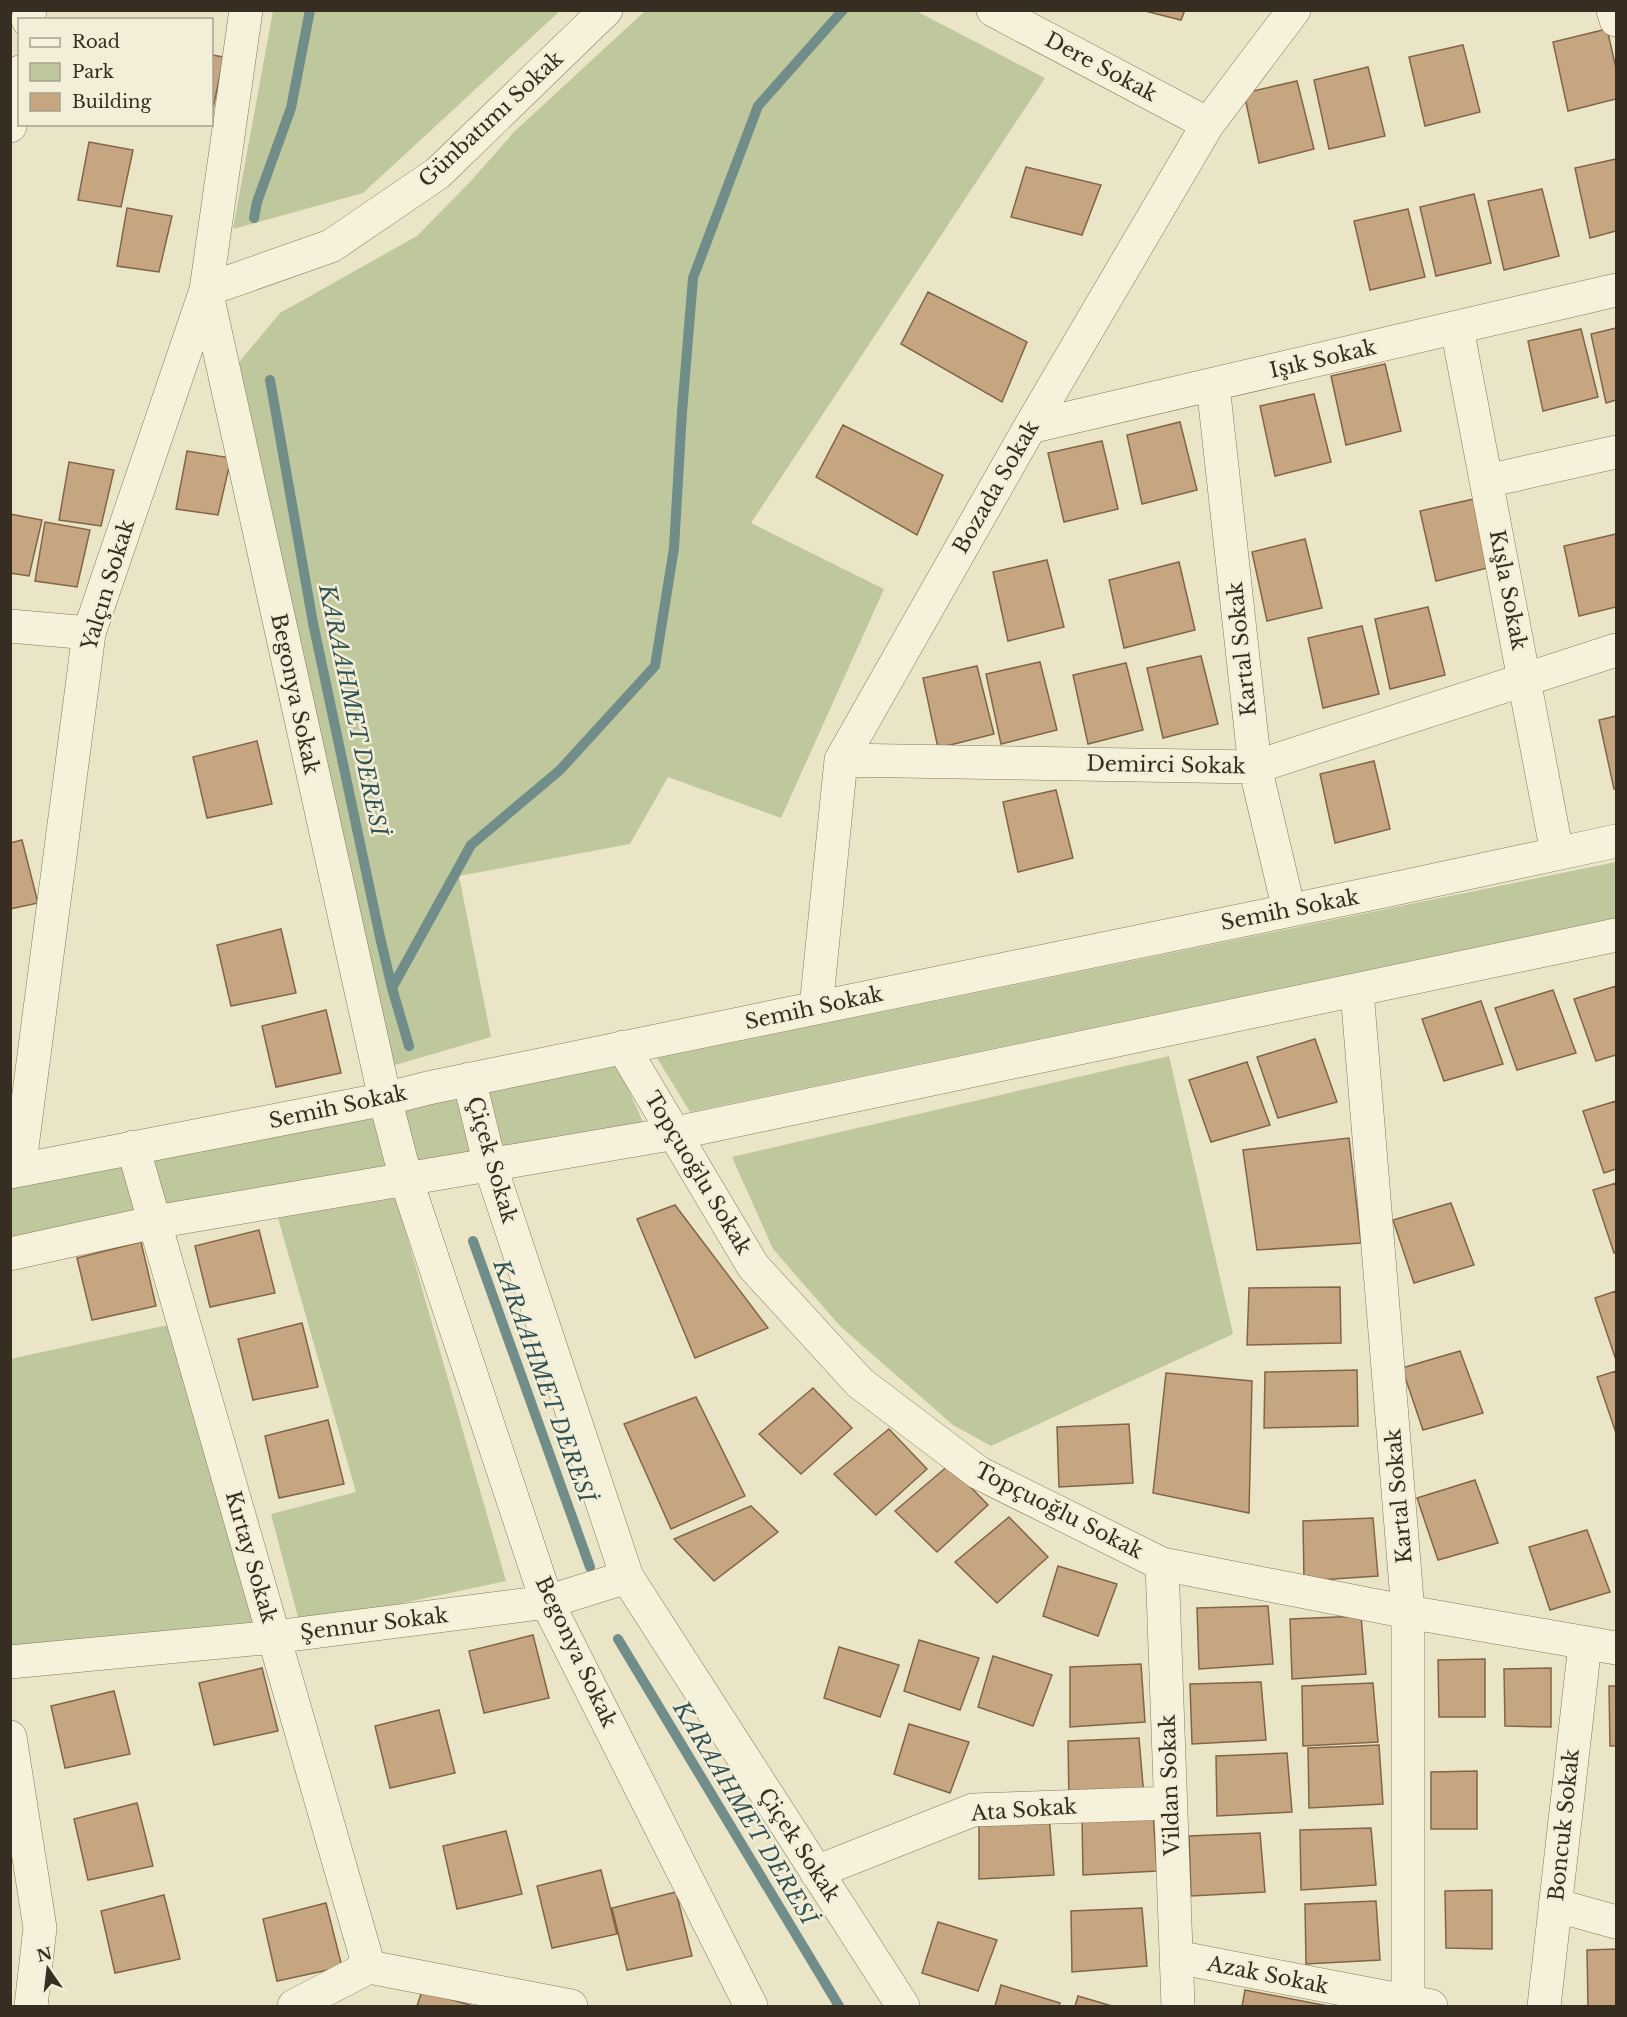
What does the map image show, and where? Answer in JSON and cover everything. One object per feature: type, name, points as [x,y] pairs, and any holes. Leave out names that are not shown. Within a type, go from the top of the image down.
[{"type":"street","name":"Yalçın Sokak","points":[[15,1171],[89,633],[206,290],[246,10]]},
{"type":"street","name":"Günbatımı Sokak","points":[[206,290],[331,246],[438,173],[606,10]]},
{"type":"street","name":"Dere Sokak","points":[[993,10],[1208,124]]},
{"type":"street","name":"Bozada Sokak","points":[[816,1008],[841,760],[1030,427],[1208,124],[1294,10]]},
{"type":"street","points":[[1613,10],[1617,20]]},
{"type":"street","points":[[10,126],[18,83]]},
{"type":"street","name":"Begonya Sokak","points":[[206,290],[385,1099],[406,1179],[547,1602],[751,2007]]},
{"type":"street","name":"Işık Sokak","points":[[1030,427],[1617,290]]},
{"type":"street","name":"Kışla Sokak","points":[[1457,328],[1557,853]]},
{"type":"street","name":"Kartal Sokak","points":[[1213,385],[1255,767],[1289,910]]},
{"type":"street","points":[[1487,481],[1617,452]]},
{"type":"street","points":[[10,626],[89,633]]},
{"type":"street","name":"Demirci Sokak","points":[[841,760],[1255,767],[1617,650]]},
{"type":"street","name":"Semih Sokak","points":[[15,1171],[385,1099],[469,1079],[1617,841]]},
{"type":"street","points":[[10,1254],[155,1222],[676,1133],[1617,935]]},
{"type":"street","name":"Kartal Sokak","points":[[1357,991],[1408,1612],[1420,2004]]},
{"type":"street","name":"Topçuoğlu Sokak","points":[[623,1047],[753,1266],[860,1383],[979,1473],[1162,1564],[1408,1612],[1617,1648]]},
{"type":"street","name":"Çiçek Sokak","points":[[469,1079],[490,1165],[627,1577],[903,2007]]},
{"type":"street","points":[[440,1086],[452,1088],[472,1102],[481,1123],[482,1137],[470,1160],[447,1173],[422,1170],[411,1164],[397,1143],[395,1132],[400,1109],[407,1100],[417,1092],[440,1086]]},
{"type":"street","name":"Kırtay Sokak","points":[[133,1148],[369,1967]]},
{"type":"street","name":"Vildan Sokak","points":[[1162,1564],[1178,2007]]},
{"type":"street","name":"Şennur Sokak","points":[[10,1662],[274,1637],[547,1602],[627,1577]]},
{"type":"street","name":"Boncuk Sokak","points":[[1544,2007],[1585,1644]]},
{"type":"street","points":[[10,1737],[40,1928],[31,2007]]},
{"type":"street","name":"Ata Sokak","points":[[816,1872],[973,1810],[1170,1803]]},
{"type":"street","points":[[1556,1905],[1617,1922]]},
{"type":"street","name":"Azak Sokak","points":[[1176,1957],[1420,2004]]},
{"type":"street","points":[[294,2007],[369,1967],[571,2007]]},
{"type":"green space","points":[[273,10],[560,11],[363,193],[233,229]]},
{"type":"green space","points":[[645,11],[916,11],[1045,78],[751,523],[884,589],[781,818],[668,777],[630,844],[459,876],[491,1037],[378,1070],[225,379],[280,313],[417,236],[469,183],[515,131]]},
{"type":"green space","points":[[1616,862],[1616,918],[690,1112],[657,1058]]},
{"type":"green space","points":[[1169,1056],[1233,1334],[991,1446],[953,1425],[840,1326],[773,1249],[732,1157]]},
{"type":"green space","points":[[618,1066],[643,1122],[504,1148],[485,1093]]},
{"type":"green space","points":[[450,1093],[470,1107],[470,1154],[450,1168],[411,1160],[404,1111]]},
{"type":"green space","points":[[379,1113],[390,1165],[166,1209],[152,1159]]},
{"type":"green space","points":[[122,1161],[137,1215],[11,1243],[10,1185]]},
{"type":"green space","points":[[396,1198],[506,1581],[300,1625],[271,1514],[356,1492],[278,1218]]},
{"type":"green space","points":[[168,1325],[254,1624],[11,1653],[10,1359]]},
{"type":"building","points":[[1141,10],[1185,10],[1181,20]]},
{"type":"building","points":[[1607,29],[1616,68],[1616,99],[1568,111],[1553,42]]},
{"type":"building","points":[[1463,45],[1480,112],[1425,126],[1409,57]]},
{"type":"building","points":[[213,55],[224,57],[213,108]]},
{"type":"building","points":[[1368,67],[1385,136],[1329,149],[1314,80]]},
{"type":"building","points":[[1297,81],[1314,149],[1259,163],[1244,93]]},
{"type":"building","points":[[89,142],[133,150],[121,207],[78,200]]},
{"type":"building","points":[[1616,159],[1616,231],[1590,238],[1575,168]]},
{"type":"building","points":[[1026,167],[1101,185],[1082,235],[1011,217]]},
{"type":"building","points":[[1542,189],[1559,256],[1504,270],[1488,201]]},
{"type":"building","points":[[1474,194],[1491,263],[1436,276],[1420,207]]},
{"type":"building","points":[[127,208],[172,216],[159,272],[117,266]]},
{"type":"building","points":[[1408,209],[1425,277],[1370,290],[1354,221]]},
{"type":"building","points":[[928,292],[1027,342],[1002,402],[901,344]]},
{"type":"building","points":[[1616,328],[1616,400],[1606,403],[1591,334]]},
{"type":"building","points":[[1581,329],[1598,397],[1543,411],[1528,341]]},
{"type":"building","points":[[1385,364],[1401,431],[1346,445],[1331,376]]},
{"type":"building","points":[[1314,394],[1331,462],[1275,476],[1260,406]]},
{"type":"building","points":[[1180,422],[1197,490],[1142,504],[1127,435]]},
{"type":"building","points":[[843,425],[943,475],[917,535],[816,477]]},
{"type":"building","points":[[1102,441],[1118,509],[1064,522],[1048,453]]},
{"type":"building","points":[[187,451],[231,458],[218,515],[176,509]]},
{"type":"building","points":[[69,462],[114,470],[101,526],[59,520]]},
{"type":"building","points":[[1474,499],[1491,567],[1436,581],[1420,511]]},
{"type":"building","points":[[10,514],[42,520],[29,576],[10,573]]},
{"type":"building","points":[[45,522],[90,530],[77,587],[35,581]]},
{"type":"building","points":[[1616,534],[1616,607],[1579,616],[1564,546]]},
{"type":"building","points":[[1305,539],[1322,608],[1267,621],[1252,552]]},
{"type":"building","points":[[1047,560],[1064,627],[1008,641],[993,572]]},
{"type":"building","points":[[1179,562],[1195,630],[1124,648],[1109,580]]},
{"type":"building","points":[[1428,607],[1445,675],[1390,689],[1375,619]]},
{"type":"building","points":[[1362,626],[1379,694],[1323,708],[1308,638]]},
{"type":"building","points":[[1201,656],[1218,724],[1163,738],[1147,668]]},
{"type":"building","points":[[1040,662],[1057,730],[1001,744],[986,674]]},
{"type":"building","points":[[1126,663],[1143,730],[1088,744],[1073,675]]},
{"type":"building","points":[[977,666],[994,734],[938,748],[923,678]]},
{"type":"building","points":[[1616,716],[1616,789],[1614,789],[1599,720]]},
{"type":"building","points":[[257,741],[272,804],[207,818],[193,757]]},
{"type":"building","points":[[1374,761],[1390,829],[1335,843],[1320,774]]},
{"type":"building","points":[[1056,790],[1073,858],[1018,872],[1003,802]]},
{"type":"building","points":[[22,840],[38,903],[10,909],[10,843]]},
{"type":"building","points":[[281,929],[296,993],[231,1006],[217,945]]},
{"type":"building","points":[[1616,986],[1616,1055],[1596,1061],[1574,999]]},
{"type":"building","points":[[1553,990],[1576,1053],[1517,1070],[1495,1008]]},
{"type":"building","points":[[1481,1001],[1503,1064],[1444,1081],[1422,1019]]},
{"type":"building","points":[[326,1010],[341,1073],[276,1087],[262,1026]]},
{"type":"building","points":[[1315,1039],[1337,1102],[1278,1118],[1257,1057]]},
{"type":"building","points":[[1247,1062],[1270,1125],[1211,1142],[1189,1080]]},
{"type":"building","points":[[1616,1101],[1616,1169],[1604,1173],[1583,1111]]},
{"type":"building","points":[[1349,1138],[1361,1243],[1257,1250],[1243,1150]]},
{"type":"building","points":[[1616,1183],[1616,1252],[1614,1253],[1593,1190]]},
{"type":"building","points":[[1451,1203],[1474,1265],[1414,1283],[1393,1220]]},
{"type":"building","points":[[675,1205],[768,1328],[695,1358],[637,1219]]},
{"type":"building","points":[[259,1230],[275,1293],[210,1307],[195,1246]]},
{"type":"building","points":[[141,1242],[156,1306],[92,1320],[77,1258]]},
{"type":"building","points":[[1340,1287],[1341,1343],[1247,1345],[1249,1288]]},
{"type":"building","points":[[1616,1291],[1616,1360],[1595,1298]]},
{"type":"building","points":[[302,1323],[318,1387],[253,1400],[238,1339]]},
{"type":"building","points":[[1460,1351],[1483,1413],[1423,1430],[1402,1368]]},
{"type":"building","points":[[1357,1370],[1358,1426],[1264,1428],[1265,1372]]},
{"type":"building","points":[[1616,1371],[1616,1433],[1597,1377]]},
{"type":"building","points":[[1166,1373],[1252,1381],[1249,1513],[1153,1493]]},
{"type":"building","points":[[813,1388],[852,1428],[801,1474],[759,1434]]},
{"type":"building","points":[[696,1397],[745,1496],[671,1529],[624,1424]]},
{"type":"building","points":[[328,1420],[344,1484],[279,1498],[265,1436]]},
{"type":"building","points":[[1129,1424],[1133,1483],[1059,1487],[1057,1427]]},
{"type":"building","points":[[889,1429],[927,1469],[876,1515],[834,1474]]},
{"type":"building","points":[[949,1465],[988,1505],[937,1552],[895,1511]]},
{"type":"building","points":[[1475,1480],[1498,1543],[1438,1560],[1417,1498]]},
{"type":"building","points":[[751,1506],[778,1532],[714,1581],[674,1539]]},
{"type":"building","points":[[1009,1517],[1048,1557],[997,1603],[955,1562]]},
{"type":"building","points":[[1373,1518],[1378,1576],[1304,1581],[1303,1521]]},
{"type":"building","points":[[1587,1530],[1610,1592],[1550,1610],[1529,1547]]},
{"type":"building","points":[[1058,1566],[1117,1584],[1098,1636],[1043,1616]]},
{"type":"building","points":[[1268,1606],[1273,1664],[1199,1669],[1197,1608]]},
{"type":"building","points":[[1361,1616],[1366,1674],[1292,1679],[1290,1619]]},
{"type":"building","points":[[533,1635],[549,1698],[484,1713],[469,1651]]},
{"type":"building","points":[[919,1640],[979,1658],[960,1710],[904,1691]]},
{"type":"building","points":[[839,1647],[899,1665],[880,1717],[824,1698]]},
{"type":"building","points":[[993,1656],[1052,1675],[1033,1726],[978,1707]]},
{"type":"building","points":[[1485,1659],[1485,1717],[1439,1717],[1438,1660]]},
{"type":"building","points":[[1141,1664],[1145,1722],[1070,1727],[1070,1667]]},
{"type":"building","points":[[262,1668],[278,1731],[214,1745],[199,1683]]},
{"type":"building","points":[[1551,1668],[1551,1727],[1505,1726],[1504,1669]]},
{"type":"building","points":[[1261,1682],[1266,1740],[1192,1744],[1190,1684]]},
{"type":"building","points":[[1373,1683],[1378,1742],[1303,1746],[1302,1686]]},
{"type":"building","points":[[1609,1686],[1616,1686],[1616,1746],[1610,1746]]},
{"type":"building","points":[[114,1691],[130,1754],[65,1768],[51,1706]]},
{"type":"building","points":[[439,1710],[455,1773],[390,1788],[375,1726]]},
{"type":"building","points":[[909,1724],[969,1742],[950,1793],[894,1774]]},
{"type":"building","points":[[1139,1738],[1144,1797],[1069,1801],[1068,1741]]},
{"type":"building","points":[[1379,1745],[1383,1804],[1309,1808],[1308,1748]]},
{"type":"building","points":[[1287,1753],[1292,1812],[1217,1816],[1216,1756]]},
{"type":"building","points":[[1477,1771],[1477,1829],[1431,1829],[1431,1772]]},
{"type":"building","points":[[137,1803],[153,1866],[88,1880],[74,1819]]},
{"type":"building","points":[[1153,1813],[1157,1871],[1083,1875],[1082,1815]]},
{"type":"building","points":[[1049,1816],[1054,1875],[979,1879],[979,1819]]},
{"type":"building","points":[[1371,1828],[1376,1885],[1301,1890],[1300,1830]]},
{"type":"building","points":[[506,1831],[522,1894],[457,1909],[443,1846]]},
{"type":"building","points":[[1260,1833],[1265,1892],[1191,1896],[1189,1836]]},
{"type":"building","points":[[601,1870],[617,1934],[552,1948],[537,1886]]},
{"type":"building","points":[[1492,1890],[1492,1949],[1446,1948],[1445,1891]]},
{"type":"building","points":[[676,1892],[692,1956],[627,1970],[612,1908]]},
{"type":"building","points":[[164,1895],[180,1959],[115,1973],[101,1911]]},
{"type":"building","points":[[1376,1901],[1380,1960],[1306,1964],[1305,1904]]},
{"type":"building","points":[[326,1903],[342,1967],[277,1981],[263,1919]]},
{"type":"building","points":[[1142,1908],[1147,1966],[1072,1972],[1071,1911]]},
{"type":"building","points":[[938,1922],[997,1940],[978,1991],[922,1973]]},
{"type":"building","points":[[1616,1949],[1616,2006],[1588,2006],[1587,1950]]},
{"type":"building","points":[[1001,1985],[1060,2003],[1059,2006],[995,2006]]},
{"type":"building","points":[[1245,1990],[1328,2006],[1242,2006]]},
{"type":"building","points":[[422,1991],[473,2006],[417,2006]]},
{"type":"building","points":[[1078,1996],[1112,2006],[1075,2006]]},
{"type":"waterway","name":"KARAAHMET DERESİ","points":[[254,218],[257,202],[291,108],[310,10]]},
{"type":"waterway","points":[[392,988],[471,845],[560,770],[655,666],[674,548],[693,278],[758,106],[843,10]]},
{"type":"waterway","name":"KARAAHMET DERESİ","points":[[270,380],[313,623],[380,937],[409,1046]]},
{"type":"waterway","name":"KARAAHMET DERESİ","points":[[473,1241],[590,1567]]},
{"type":"waterway","name":"KARAAHMET DERESİ","points":[[618,1639],[839,2006]]}]
